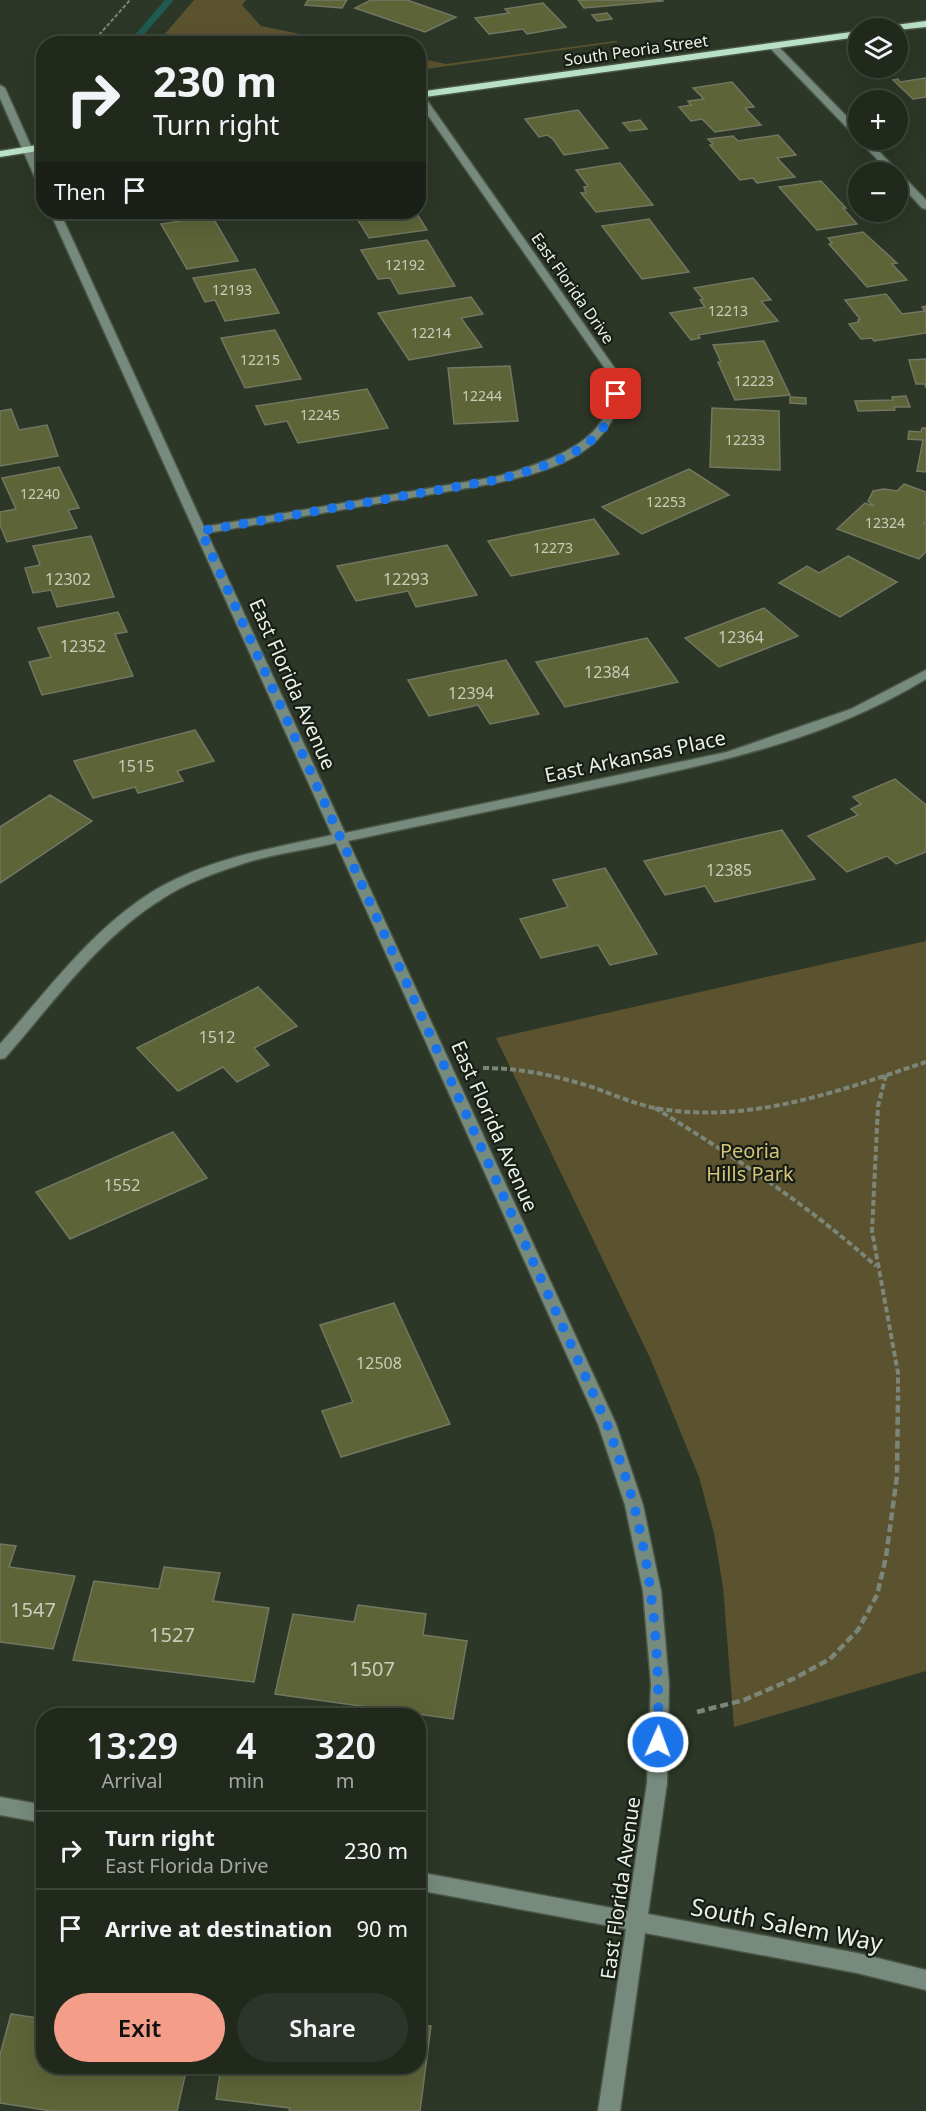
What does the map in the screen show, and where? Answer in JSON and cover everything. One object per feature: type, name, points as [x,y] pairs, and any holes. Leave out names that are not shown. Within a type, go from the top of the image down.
[{"type":"main road","points":[[908,26],[926,24]]},
{"type":"main road","name":"South Peoria Street","points":[[426,94],[848,35]]},
{"type":"main road","points":[[0,154],[36,148]]},
{"type":"street","points":[[773,45],[848,124]]},
{"type":"street","points":[[0,88],[36,168]]},
{"type":"street","name":"East Florida Drive","points":[[201,531],[496,480],[539,468],[568,456],[595,436],[609,417],[616,394],[611,370],[426,105]]},
{"type":"street","points":[[873,150],[884,162]]},
{"type":"street","points":[[908,187],[926,206]]},
{"type":"street","name":"East Florida Avenue","points":[[58,219],[607,1424],[634,1505],[652,1591],[660,1684],[657,1783],[609,2111]]},
{"type":"street","name":"East Arkansas Place","points":[[0,1054],[109,933],[146,902],[191,877],[241,859],[730,756],[797,735],[860,710],[926,674]]},
{"type":"street","points":[[0,1806],[36,1813]]},
{"type":"street","name":"South Salem Way","points":[[426,1882],[857,1963],[926,1980]]},
{"type":"path","points":[[98,36],[130,0]]},
{"type":"path","points":[[655,1108],[740,1113],[806,1099],[926,1062]]},
{"type":"path","points":[[446,1070],[523,1069],[562,1077],[655,1108],[717,1146],[845,1236],[877,1267]]},
{"type":"path","points":[[658,1722],[744,1700],[795,1678],[830,1659],[858,1630],[877,1595],[886,1557],[897,1476],[898,1373],[872,1231],[878,1106],[886,1075]]},
{"type":"green space","points":[[194,0],[246,0],[242,5],[261,26],[310,36],[163,36]]},
{"type":"green space","points":[[619,42],[426,69],[426,60],[446,64]]},
{"type":"green space","name":"Peoria Hills Park","points":[[926,941],[926,1671],[734,1727],[723,1587],[714,1533],[699,1477],[651,1360],[496,1038]]},
{"type":"building","points":[[308,0],[347,0],[342,8],[305,5]]},
{"type":"building","points":[[371,0],[407,0],[456,17],[425,32],[355,8]]},
{"type":"building","points":[[578,0],[662,0],[663,1],[584,8]]},
{"type":"building","points":[[543,3],[566,27],[527,34],[523,29],[489,34],[475,18],[509,13],[505,9]]},
{"type":"building","points":[[607,13],[612,19],[597,21],[592,15]]},
{"type":"building","points":[[926,78],[926,97],[913,99],[908,94],[908,90],[904,90],[893,80],[898,79],[900,82]]},
{"type":"building","points":[[732,82],[754,107],[745,108],[761,125],[715,132],[702,119],[691,121],[679,107],[691,105],[688,101],[704,99],[693,88]]},
{"type":"building","points":[[578,110],[608,148],[564,155],[553,139],[547,135],[539,137],[525,119]]},
{"type":"building","points":[[640,120],[647,129],[630,131],[623,123]]},
{"type":"building","points":[[778,135],[796,155],[777,158],[795,177],[757,183],[753,178],[740,180],[710,145],[713,144],[708,139],[733,136],[738,141]]},
{"type":"building","points":[[620,163],[653,205],[596,212],[581,193],[586,193],[584,187],[588,186],[576,170]]},
{"type":"building","points":[[821,181],[846,208],[843,208],[848,214],[848,222],[857,224],[817,230],[779,187]]},
{"type":"building","points":[[193,219],[214,219],[238,261],[187,269],[161,224]]},
{"type":"building","points":[[357,219],[420,219],[427,230],[369,238]]},
{"type":"building","points":[[649,219],[689,272],[642,279],[602,226]]},
{"type":"building","points":[[863,232],[897,263],[892,264],[907,280],[867,287],[829,244],[832,243],[828,238]]},
{"type":"building","points":[[427,240],[455,286],[399,294],[390,278],[378,279],[361,250]]},
{"type":"building","points":[[255,269],[279,313],[225,321],[215,300],[205,302],[193,278]]},
{"type":"building","points":[[753,278],[771,300],[761,301],[778,321],[698,335],[700,338],[691,340],[670,313],[705,307],[700,300],[703,299],[694,288]]},
{"type":"building","points":[[886,294],[902,314],[925,311],[922,307],[926,306],[926,333],[874,341],[872,338],[861,339],[849,324],[859,322],[860,319],[845,300]]},
{"type":"building","points":[[471,297],[483,314],[461,318],[482,347],[409,360],[378,313]]},
{"type":"building","points":[[275,330],[301,379],[245,388],[221,338]]},
{"type":"building","points":[[764,341],[790,395],[735,400],[713,345]]},
{"type":"building","points":[[926,359],[926,388],[925,384],[916,384],[909,360]]},
{"type":"building","points":[[510,366],[518,421],[454,424],[448,368]]},
{"type":"building","points":[[367,389],[388,428],[298,443],[287,421],[265,425],[256,406]]},
{"type":"building","points":[[906,396],[910,407],[894,407],[895,410],[858,411],[855,401],[893,400],[892,397]]},
{"type":"building","points":[[790,397],[806,398],[806,404],[790,403]]},
{"type":"building","points":[[712,408],[779,411],[780,470],[710,467]]},
{"type":"building","points":[[11,409],[19,430],[47,425],[58,456],[0,466],[0,411]]},
{"type":"building","points":[[922,428],[926,428],[926,472],[917,471],[923,440],[908,439],[909,431],[921,432]]},
{"type":"building","points":[[59,467],[79,508],[68,510],[77,528],[7,542],[0,525],[0,512],[16,509],[2,478]]},
{"type":"building","points":[[689,469],[729,495],[642,534],[602,507]]},
{"type":"building","points":[[904,484],[926,492],[926,521],[924,523],[926,524],[926,552],[919,559],[837,529],[865,503],[874,506],[868,501],[873,491],[884,489],[897,491]]},
{"type":"building","points":[[594,519],[619,554],[511,576],[488,541]]},
{"type":"building","points":[[91,536],[114,597],[57,607],[51,590],[33,593],[25,568],[40,565],[33,546]]},
{"type":"building","points":[[447,545],[477,595],[416,607],[408,591],[356,601],[337,566]]},
{"type":"building","points":[[848,556],[897,582],[840,617],[779,583],[807,566],[819,573]]},
{"type":"building","points":[[764,608],[798,636],[719,667],[685,638]]},
{"type":"building","points":[[118,612],[127,632],[115,634],[133,676],[42,695],[29,662],[51,657],[38,628]]},
{"type":"building","points":[[647,638],[678,682],[565,707],[536,662]]},
{"type":"building","points":[[506,660],[539,714],[490,724],[478,705],[429,716],[408,680]]},
{"type":"building","points":[[195,730],[214,761],[177,771],[183,781],[138,793],[135,787],[93,798],[74,761]]},
{"type":"building","points":[[895,779],[926,805],[926,852],[896,864],[887,856],[847,872],[808,836],[858,815],[851,809],[861,804],[853,797]]},
{"type":"building","points":[[50,795],[92,821],[0,883],[0,827]]},
{"type":"building","points":[[782,830],[815,879],[715,902],[705,886],[665,895],[644,861]]},
{"type":"building","points":[[605,868],[657,954],[610,965],[598,945],[541,958],[520,919],[568,907],[553,880]]},
{"type":"building","points":[[258,987],[297,1026],[254,1048],[269,1065],[237,1082],[223,1067],[178,1091],[137,1048]]},
{"type":"building","points":[[173,1132],[207,1178],[70,1239],[36,1192]]},
{"type":"building","points":[[394,1303],[450,1424],[341,1457],[322,1411],[353,1402],[320,1325]]},
{"type":"building","points":[[0,1544],[16,1546],[9,1567],[75,1576],[53,1649],[0,1642]]},
{"type":"building","points":[[164,1567],[220,1573],[213,1601],[269,1608],[254,1682],[73,1660],[94,1581],[159,1589]]},
{"type":"building","points":[[358,1605],[426,1614],[423,1635],[467,1641],[453,1719],[426,1715],[426,1708],[375,1708],[275,1694],[293,1614],[354,1622]]},
{"type":"building","points":[[11,2014],[36,2018],[36,2074],[185,2074],[177,2111],[51,2111],[0,2103],[0,2055]]},
{"type":"building","points":[[426,2026],[431,2026],[426,2065]]},
{"type":"building","points":[[220,2074],[425,2074],[420,2111],[289,2111],[290,2108],[216,2099]]},
{"type":"waterway","points":[[138,36],[170,0]]},
{"type":"route","points":[[616,394],[609,417],[595,436],[568,456],[539,468],[496,480],[201,531],[607,1424],[634,1505],[652,1591],[660,1684],[658,1742]]}]
